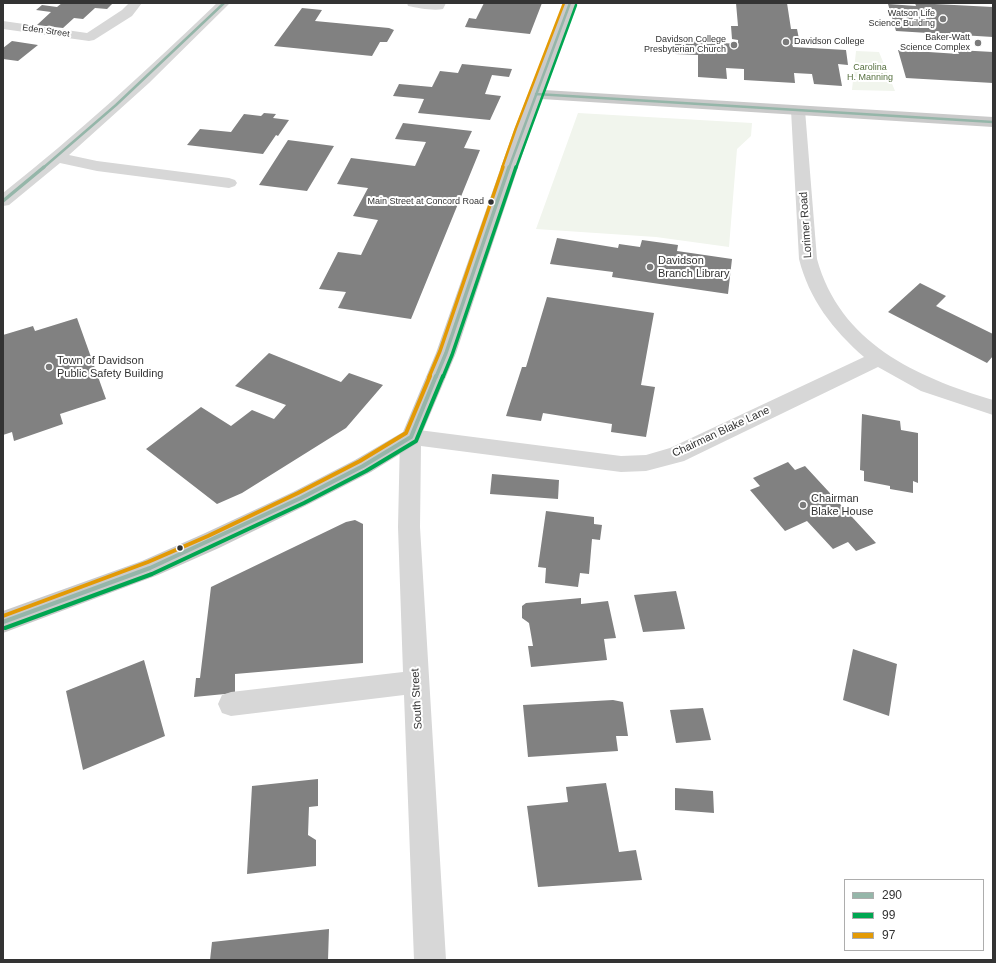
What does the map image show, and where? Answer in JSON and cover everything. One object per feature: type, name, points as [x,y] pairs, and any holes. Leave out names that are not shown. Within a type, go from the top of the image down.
[{"type":"main road","points":[[3,622],[150,568],[211,542],[363,466],[411,437],[446,353],[520,138],[570,3]]},
{"type":"main road","points":[[536,94],[993,122]]},
{"type":"street","name":"Eden Street","points":[[3,25],[89,37],[127,13],[136,3]]},
{"type":"street","points":[[413,3],[439,4]]},
{"type":"street","points":[[202,6],[221,6]]},
{"type":"street","points":[[3,201],[128,95],[221,6]]},
{"type":"street","name":"Lorimer Road","points":[[798,110],[807,253],[810,270],[825,302],[849,333],[865,348],[907,376],[955,396],[993,408]]},
{"type":"street","points":[[56,157],[97,166],[229,183]]},
{"type":"street","name":"Chairman Blake Lane","points":[[411,437],[621,464],[646,463],[676,455],[880,358]]},
{"type":"street","name":"South Street","points":[[411,437],[409,527],[430,960]]},
{"type":"street","points":[[230,704],[416,682]]},
{"type":"green space","name":"Carolina H. Manning","points":[[856,51],[879,52],[895,91],[852,90]]},
{"type":"green space","points":[[578,113],[752,123],[751,136],[737,149],[729,247],[656,237],[536,229]]},
{"type":"building","points":[[62,3],[113,3],[107,9],[95,8],[83,19],[74,18],[63,28],[37,25],[51,12],[36,10],[42,5],[57,7]]},
{"type":"building","points":[[484,3],[542,3],[530,34],[465,27],[469,18],[476,19]]},
{"type":"building","name":"Davidson College Presbyterian Church","points":[[736,3],[787,3],[791,29],[797,29],[800,44],[792,44],[793,47],[846,50],[848,65],[838,64],[842,86],[814,84],[812,74],[794,73],[795,83],[744,80],[744,69],[726,68],[727,79],[698,77],[698,55],[675,54],[675,40],[738,44],[738,40],[732,39],[731,26],[738,26]]},
{"type":"building","name":"Watson Life Science Building","points":[[915,3],[993,7],[993,37],[896,31],[888,4],[916,6]]},
{"type":"building","points":[[302,8],[322,10],[315,21],[389,28],[394,30],[387,42],[380,42],[372,56],[274,46]]},
{"type":"building","points":[[12,41],[38,45],[18,61],[3,59],[3,48]]},
{"type":"building","points":[[898,50],[959,54],[957,50],[993,52],[993,83],[906,78]]},
{"type":"building","points":[[462,64],[512,69],[509,77],[492,75],[485,94],[501,96],[490,120],[418,113],[424,99],[393,96],[399,84],[432,87],[440,71],[458,73]]},
{"type":"building","points":[[264,113],[276,114],[273,118],[289,120],[278,136],[276,135],[263,154],[187,145],[200,129],[231,132],[244,114],[261,116]]},
{"type":"building","points":[[403,123],[472,131],[464,148],[480,150],[411,319],[338,308],[346,292],[319,289],[338,252],[361,255],[378,220],[353,216],[368,188],[337,184],[351,158],[415,166],[426,142],[395,139]]},
{"type":"building","points":[[288,140],[334,146],[307,191],[259,185]]},
{"type":"building","name":"Davidson Branch Library","points":[[557,238],[618,248],[619,244],[640,247],[642,240],[678,245],[677,251],[732,259],[728,294],[612,277],[613,272],[550,264]]},
{"type":"building","points":[[920,283],[946,296],[936,306],[993,334],[993,356],[987,363],[888,312]]},
{"type":"building","points":[[547,297],[654,313],[641,385],[655,387],[646,437],[611,432],[612,424],[543,413],[541,421],[506,416],[522,367],[526,367]]},
{"type":"building","name":"Town of Davidson Public Safety Building","points":[[77,318],[106,399],[60,414],[63,424],[14,441],[12,432],[3,435],[3,335],[33,326],[35,331]]},
{"type":"building","points":[[269,353],[341,382],[349,373],[383,385],[346,428],[242,493],[217,504],[146,449],[201,407],[231,426],[252,410],[274,419],[286,405],[235,386]]},
{"type":"building","points":[[862,414],[900,421],[901,430],[918,433],[918,483],[913,481],[913,493],[890,489],[890,486],[864,481],[864,471],[860,470]]},
{"type":"building","name":"Chairman Blake House","points":[[788,462],[795,470],[805,466],[876,543],[856,551],[848,542],[833,549],[807,521],[785,531],[750,490],[760,486],[753,478]]},
{"type":"building","points":[[492,474],[559,480],[558,499],[490,494]]},
{"type":"building","points":[[546,511],[594,517],[594,524],[602,525],[600,540],[592,539],[589,574],[580,573],[578,587],[545,583],[546,568],[538,567]]},
{"type":"building","points":[[355,520],[363,524],[363,663],[235,674],[235,693],[194,697],[196,678],[200,678],[211,587],[346,522]]},
{"type":"building","points":[[676,591],[685,629],[643,632],[634,595]]},
{"type":"building","points":[[581,598],[581,604],[608,601],[616,638],[604,639],[607,660],[531,667],[528,646],[533,646],[529,623],[522,618],[522,606],[526,603]]},
{"type":"building","points":[[853,649],[897,664],[889,716],[843,700]]},
{"type":"building","points":[[144,660],[165,736],[83,770],[66,691]]},
{"type":"building","points":[[613,700],[623,702],[628,736],[616,736],[618,751],[528,757],[523,705]]},
{"type":"building","points":[[703,708],[711,740],[676,743],[670,710]]},
{"type":"building","points":[[318,779],[318,806],[309,807],[308,835],[316,840],[316,866],[247,874],[252,786]]},
{"type":"building","points":[[606,783],[619,852],[636,850],[642,880],[538,887],[527,806],[568,802],[566,787]]},
{"type":"building","points":[[675,788],[713,791],[714,813],[675,810]]},
{"type":"building","points":[[329,929],[328,960],[210,960],[212,942]]},
{"type":"transit line","name":"290","points":[[3,201],[116,105],[224,3]]},
{"type":"transit line","name":"97","points":[[3,616],[148,562],[208,536],[298,493],[360,461],[406,433],[440,351],[516,128],[564,3]]},
{"type":"transit line","name":"290","points":[[3,622],[150,568],[211,541],[301,498],[363,466],[411,437],[446,353],[522,130],[570,3]]},
{"type":"transit line","name":"99","points":[[5,628],[152,574],[304,503],[366,471],[416,441],[452,355],[528,132],[576,5]]},
{"type":"transit line","name":"290","points":[[536,94],[993,122]]},
{"type":"place","name":"Watson Life Science Building","points":[[943,19]]},
{"type":"place","name":"Davidson College","points":[[786,42]]},
{"type":"place","name":"Baker-Watt Science Complex","points":[[978,43]]},
{"type":"place","name":"Davidson College Presbyterian Church","points":[[734,45]]},
{"type":"place","name":"Main Street at Concord Road","points":[[491,202]]},
{"type":"place","name":"Davidson Branch Library","points":[[650,267]]},
{"type":"place","name":"Town of Davidson Public Safety Building","points":[[49,367]]},
{"type":"place","name":"Chairman Blake House","points":[[803,505]]}]
